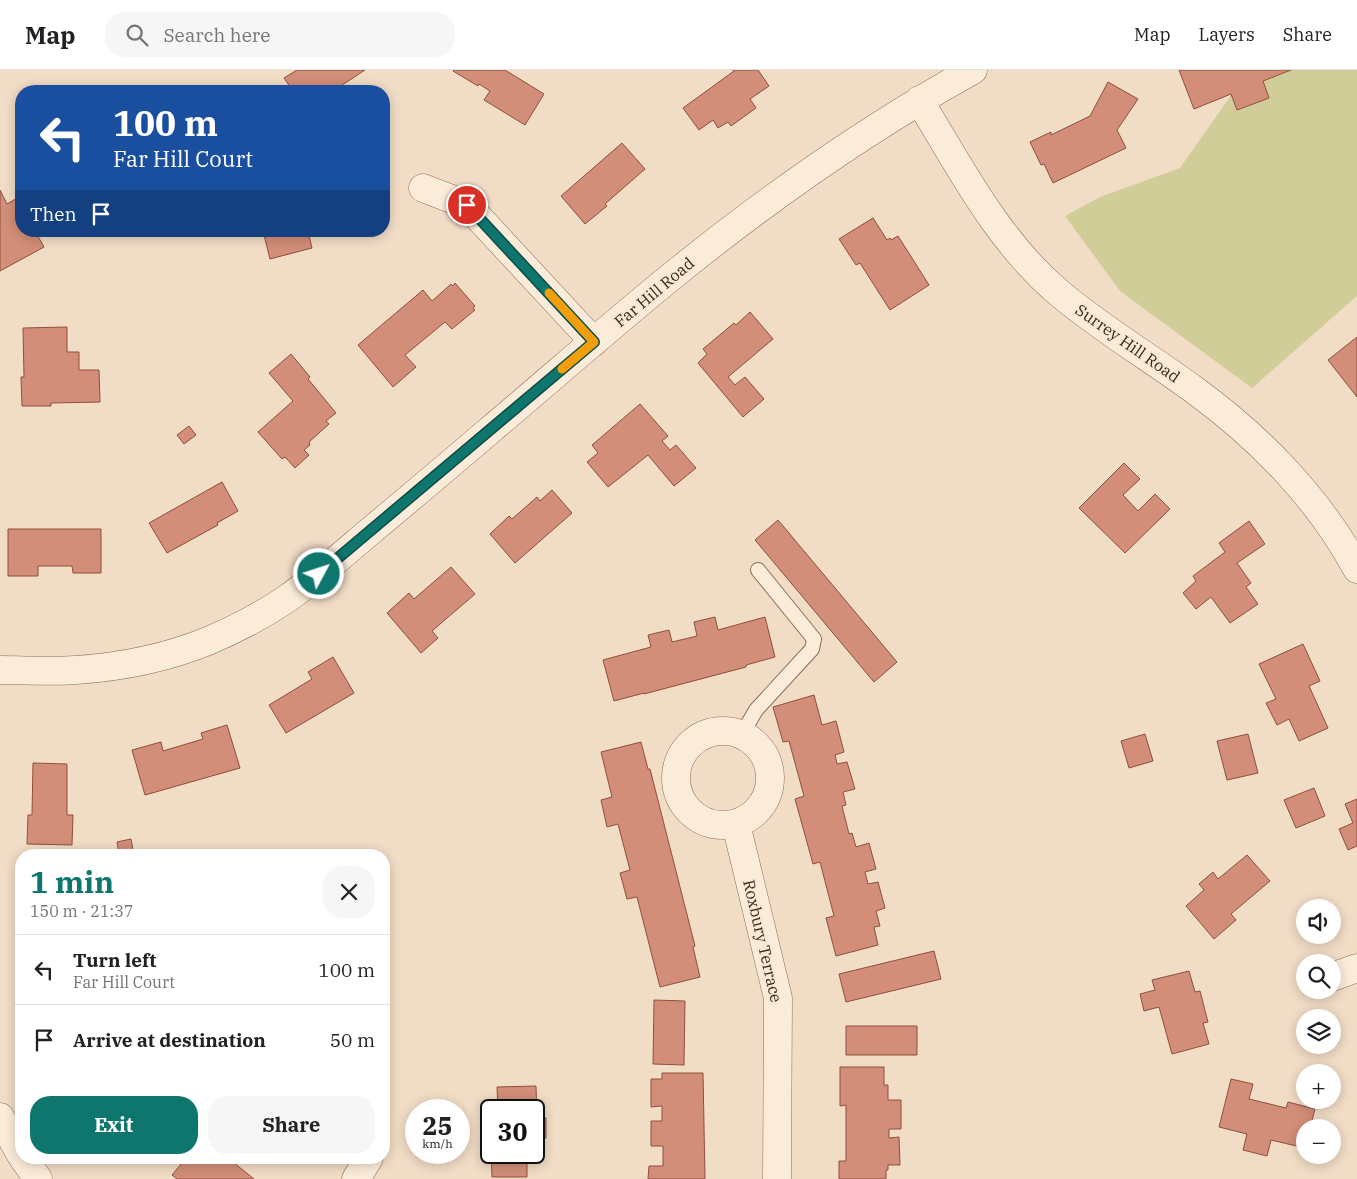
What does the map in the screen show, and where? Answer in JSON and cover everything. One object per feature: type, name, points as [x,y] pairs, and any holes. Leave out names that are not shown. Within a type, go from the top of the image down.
[{"type":"street","name":"Far Hill Road","points":[[0,670],[77,670],[122,665],[176,652],[207,641],[247,622],[285,600],[319,574],[682,268],[763,206],[865,134],[972,70]]},
{"type":"street","name":"Surrey Hill Road","points":[[919,100],[998,228],[1026,261],[1064,297],[1092,319],[1194,390],[1256,439],[1312,502],[1347,551],[1357,569]]},
{"type":"street","points":[[423,188],[467,205],[594,342]]},
{"type":"street","points":[[718,732],[733,732],[742,736],[759,748],[767,762],[770,777],[768,793],[760,807],[750,817],[736,824],[720,826],[705,822],[692,814],[682,802],[677,787],[676,772],[681,757],[690,745],[703,736],[718,732]]},
{"type":"street","name":"Roxbury Terrace","points":[[736,824],[778,998],[777,1179]]},
{"type":"street","points":[[1341,974],[1357,968]]},
{"type":"street","points":[[0,1117],[15,1144]]},
{"type":"street","points":[[28,1164],[38,1179]]},
{"type":"street","points":[[356,1179],[365,1164]]},
{"type":"lane","points":[[742,736],[756,710],[812,649],[814,639],[758,570]]},
{"type":"shaded area","points":[[1249,70],[1357,70],[1357,296],[1252,388],[1120,291],[1065,216],[1100,197],[1180,168]]},
{"type":"building","points":[[297,70],[365,70],[342,85],[289,85],[284,78]]},
{"type":"building","points":[[454,70],[505,70],[544,94],[525,125],[484,100],[490,91],[479,84],[478,86]]},
{"type":"building","points":[[733,70],[758,70],[769,86],[750,99],[756,108],[731,126],[728,122],[718,128],[713,120],[699,130],[683,108]]},
{"type":"building","points":[[1179,70],[1291,70],[1263,81],[1269,98],[1237,110],[1231,94],[1194,109]]},
{"type":"building","points":[[1108,82],[1138,99],[1117,130],[1126,148],[1053,183],[1044,164],[1041,165],[1030,142],[1051,132],[1051,135],[1090,116]]},
{"type":"building","points":[[622,143],[645,169],[605,204],[607,206],[585,224],[561,196]]},
{"type":"building","points":[[0,190],[7,204],[15,199],[15,237],[38,237],[44,247],[0,271]]},
{"type":"building","points":[[873,218],[887,240],[898,236],[929,285],[890,310],[860,263],[856,265],[839,239]]},
{"type":"building","points":[[264,237],[309,237],[312,248],[270,259]]},
{"type":"building","points":[[455,283],[475,306],[473,308],[475,310],[452,329],[445,322],[405,355],[416,367],[393,387],[358,345],[423,290],[432,301],[451,284],[453,286]]},
{"type":"building","points":[[750,312],[773,339],[728,377],[735,385],[745,377],[764,399],[743,417],[698,363],[707,354],[703,349],[734,323],[736,325]]},
{"type":"building","points":[[67,327],[67,352],[79,352],[79,370],[99,370],[100,402],[51,403],[51,406],[22,406],[21,377],[24,377],[23,328]]},
{"type":"building","points":[[1357,337],[1357,397],[1328,360]]},
{"type":"building","points":[[291,354],[310,377],[308,379],[336,413],[326,421],[329,424],[309,442],[310,445],[304,450],[309,455],[295,468],[285,457],[282,459],[258,432],[293,401],[269,373]]},
{"type":"building","points":[[640,404],[668,436],[662,441],[670,450],[676,445],[696,468],[674,486],[648,455],[608,487],[587,462],[598,453],[592,445]]},
{"type":"building","points":[[189,426],[196,435],[184,444],[177,435]]},
{"type":"building","points":[[1124,463],[1140,479],[1123,495],[1138,511],[1155,494],[1170,509],[1125,553],[1079,508]]},
{"type":"building","points":[[222,482],[238,511],[217,523],[218,525],[167,553],[149,523]]},
{"type":"building","points":[[552,490],[572,513],[515,563],[490,534],[509,516],[512,519],[537,497],[540,501]]},
{"type":"building","points":[[778,520],[897,662],[874,682],[755,540]]},
{"type":"building","points":[[1249,521],[1265,544],[1237,563],[1251,583],[1246,587],[1258,604],[1230,623],[1211,597],[1196,609],[1183,593],[1196,581],[1193,576],[1225,552],[1219,543]]},
{"type":"building","points":[[8,529],[101,529],[101,573],[73,573],[72,566],[38,566],[38,576],[8,576]]},
{"type":"building","points":[[451,567],[475,594],[432,631],[438,638],[421,653],[387,613],[409,593],[414,599]]},
{"type":"building","points":[[715,617],[718,630],[765,617],[775,657],[746,665],[746,667],[614,701],[603,660],[651,647],[648,635],[669,630],[672,642],[697,636],[694,622]]},
{"type":"building","points":[[1303,644],[1320,681],[1309,686],[1328,728],[1299,741],[1289,719],[1277,725],[1266,703],[1276,699],[1259,664]]},
{"type":"building","points":[[333,657],[354,693],[286,733],[269,705],[312,679],[308,672]]},
{"type":"building","points":[[814,695],[822,725],[836,721],[844,752],[835,755],[837,764],[847,762],[855,789],[843,792],[846,805],[842,806],[849,834],[852,833],[856,847],[869,843],[876,869],[865,872],[868,884],[878,882],[885,908],[876,911],[880,926],[874,927],[878,945],[836,956],[826,918],[834,916],[820,862],[813,864],[795,799],[804,796],[789,741],[783,742],[773,707]]},
{"type":"building","points":[[227,725],[240,768],[145,795],[132,750],[161,742],[163,751],[203,739],[201,733]]},
{"type":"building","points":[[1145,734],[1153,761],[1129,768],[1121,741]]},
{"type":"building","points":[[1248,734],[1258,773],[1227,780],[1217,741]]},
{"type":"building","points":[[641,742],[648,769],[650,769],[695,946],[693,947],[700,977],[660,987],[637,897],[627,899],[620,873],[630,870],[618,824],[607,827],[601,800],[612,797],[601,752]]},
{"type":"building","points":[[33,763],[67,764],[67,815],[73,815],[72,845],[27,844],[28,815],[32,815]]},
{"type":"building","points":[[1314,788],[1325,816],[1296,828],[1284,800]]},
{"type":"building","points":[[1357,799],[1357,846],[1348,850],[1339,829],[1353,823],[1345,804]]},
{"type":"building","points":[[131,839],[133,849],[118,849],[117,842]]},
{"type":"building","points":[[1247,855],[1270,881],[1231,914],[1236,920],[1214,939],[1186,906],[1204,890],[1199,884],[1213,872],[1218,879]]},
{"type":"building","points":[[934,951],[941,979],[846,1002],[839,974]]},
{"type":"building","points":[[1189,971],[1195,992],[1200,991],[1208,1022],[1203,1023],[1209,1044],[1172,1054],[1159,1007],[1144,1011],[1140,994],[1155,990],[1152,980]]},
{"type":"building","points":[[654,1000],[685,1001],[684,1065],[653,1064]]},
{"type":"building","points":[[846,1026],[917,1026],[917,1055],[846,1055]]},
{"type":"building","points":[[840,1067],[884,1067],[884,1085],[888,1085],[888,1100],[901,1100],[901,1129],[889,1129],[889,1138],[899,1137],[900,1165],[888,1165],[886,1179],[839,1179],[839,1161],[846,1161],[846,1105],[840,1106]]},
{"type":"building","points":[[662,1073],[703,1073],[705,1179],[648,1179],[649,1166],[663,1166],[663,1146],[651,1146],[651,1121],[662,1121],[662,1106],[651,1107],[651,1079],[662,1079]]},
{"type":"building","points":[[1231,1079],[1253,1084],[1249,1099],[1286,1108],[1288,1102],[1296,1104],[1296,1109],[1315,1109],[1312,1119],[1296,1119],[1296,1146],[1271,1140],[1267,1156],[1243,1150],[1247,1134],[1219,1127]]},
{"type":"building","points":[[536,1086],[536,1099],[498,1099],[497,1087]]},
{"type":"building","points":[[545,1118],[546,1118],[545,1138]]},
{"type":"building","points":[[181,1164],[235,1164],[254,1179],[177,1179],[172,1175]]},
{"type":"building","points":[[491,1164],[527,1164],[527,1177],[492,1177]]},
{"type":"slow traffic","points":[[549,293],[594,342],[562,369]]},
{"type":"route","points":[[319,574],[594,342],[467,205]]}]
